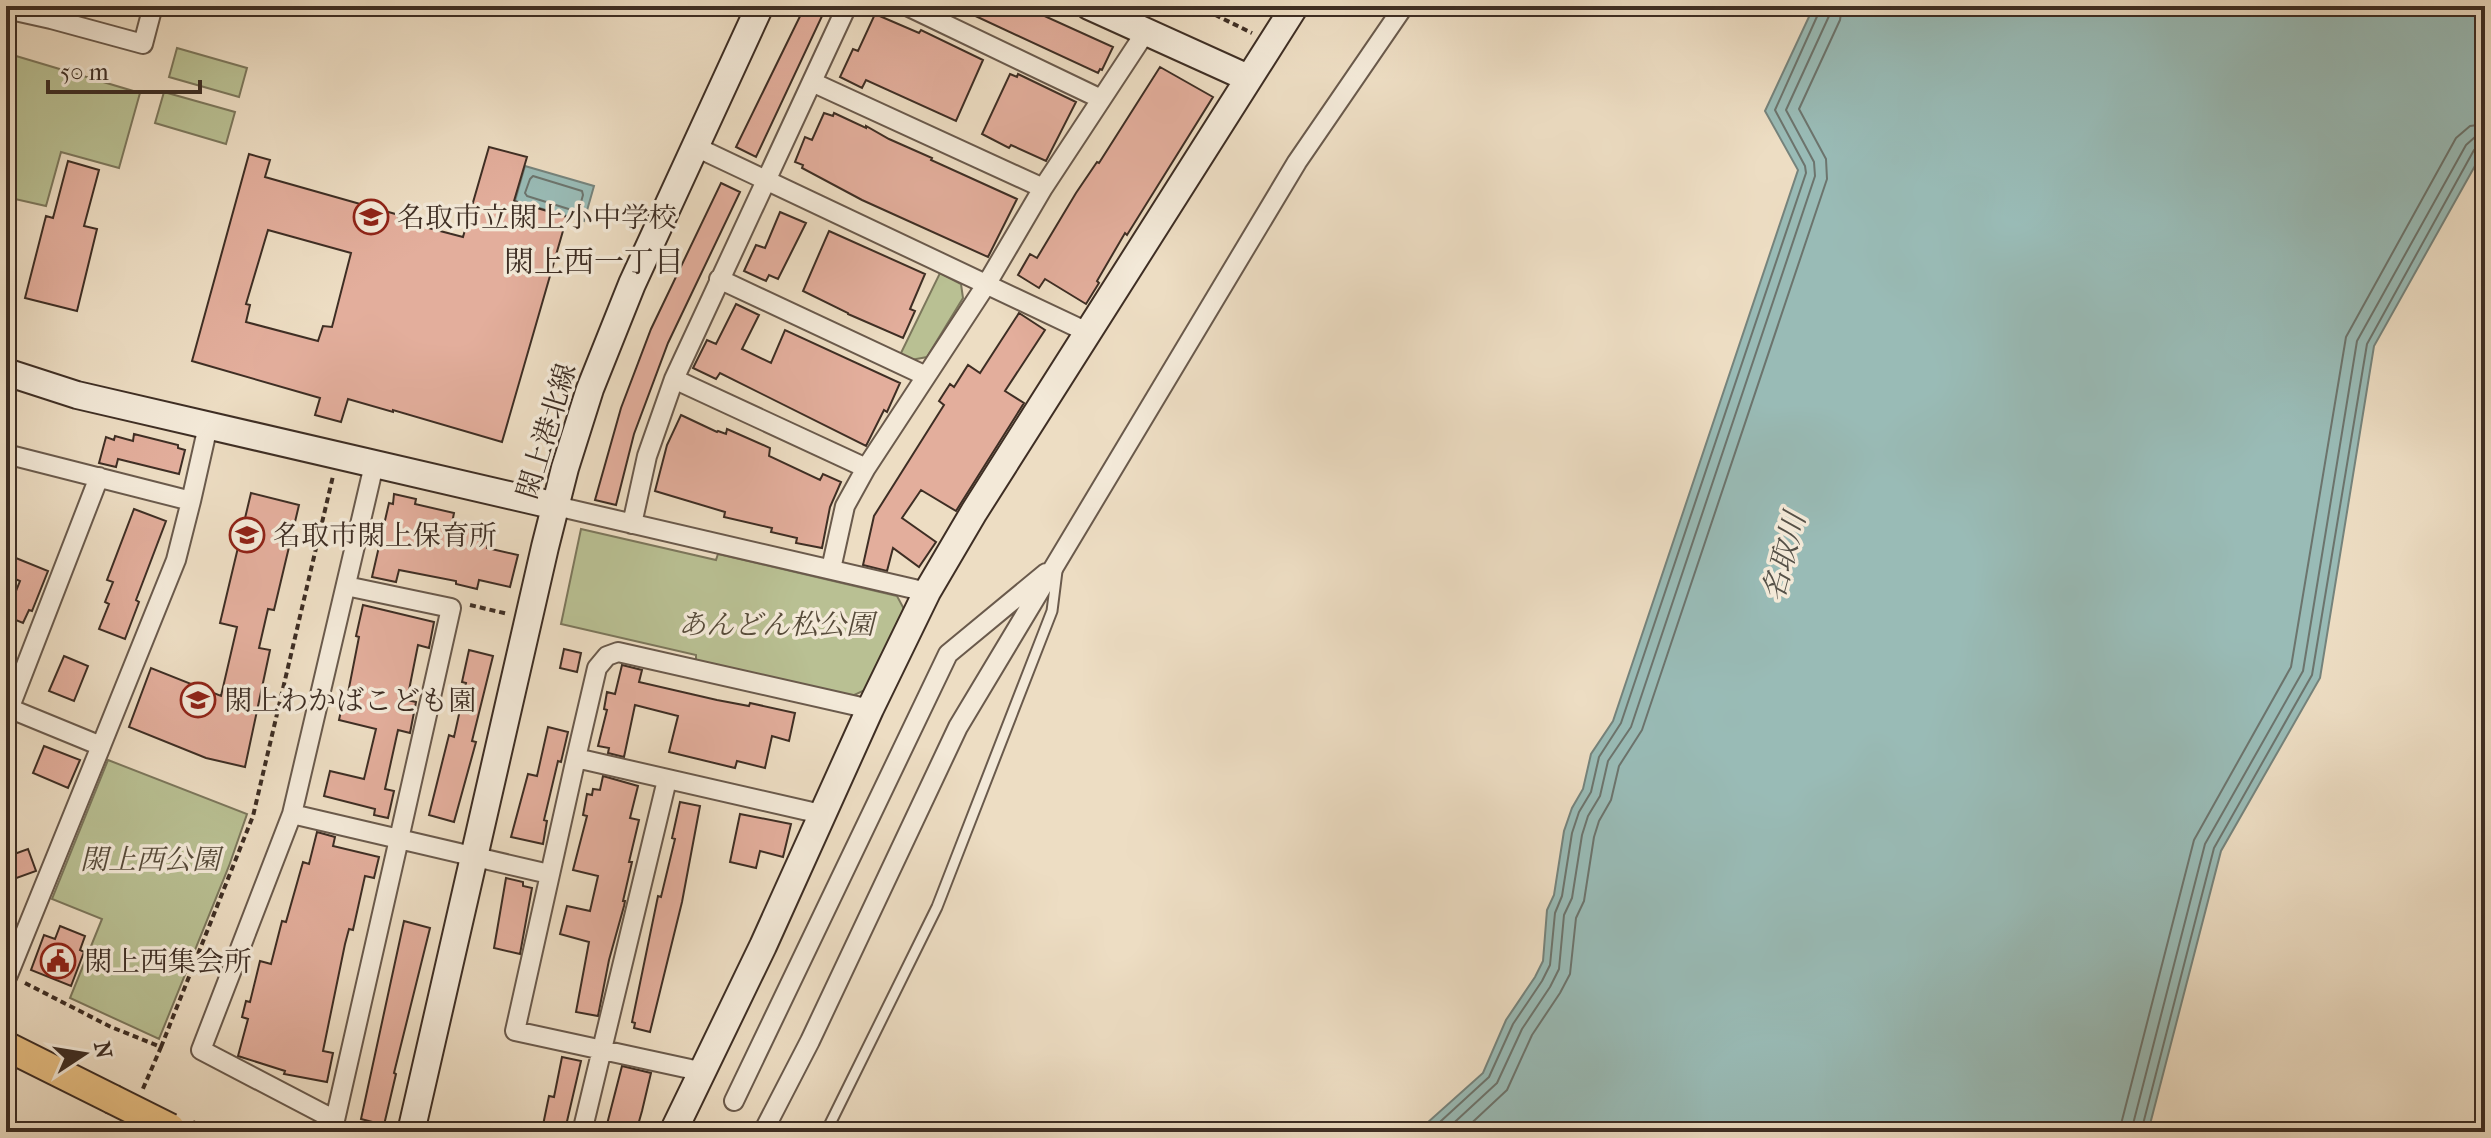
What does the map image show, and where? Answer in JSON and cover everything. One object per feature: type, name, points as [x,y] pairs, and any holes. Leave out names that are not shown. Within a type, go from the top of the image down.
[{"type":"main road","points":[[6,1046],[179,1127]]},
{"type":"street","points":[[6,9],[53,12],[143,44],[153,6]]},
{"type":"street","name":"閖上港北線","points":[[411,1132],[565,468],[595,376],[632,284],[760,6]]},
{"type":"street","points":[[632,524],[647,456],[674,379],[847,6]]},
{"type":"street","points":[[907,6],[1101,99]]},
{"type":"street","points":[[1089,6],[1248,78]]},
{"type":"street","points":[[673,1132],[704,1072],[821,814],[927,592],[1087,332],[1295,6]]},
{"type":"street","points":[[763,1132],[810,1041],[958,727],[1297,162],[1404,6]]},
{"type":"street","points":[[831,569],[845,506],[866,468],[1145,33]]},
{"type":"street","points":[[812,82],[1043,188]]},
{"type":"street","points":[[696,147],[1087,332]]},
{"type":"street","points":[[719,279],[926,376]]},
{"type":"street","points":[[6,372],[77,395],[927,592]]},
{"type":"street","points":[[674,379],[866,468]]},
{"type":"street","points":[[7,974],[176,560],[208,426]]},
{"type":"street","points":[[6,454],[191,501]]},
{"type":"street","points":[[346,586],[451,608],[335,1120],[201,1050],[292,814],[374,465]]},
{"type":"street","points":[[99,477],[7,711],[101,746]]},
{"type":"street","points":[[734,1101],[948,654],[1058,563]]},
{"type":"street","points":[[704,1072],[515,1031],[597,668],[607,656],[618,652],[870,709]]},
{"type":"street","points":[[576,758],[821,814]]},
{"type":"street","points":[[582,1132],[667,780]]},
{"type":"street","points":[[292,814],[549,874]]},
{"type":"lane","points":[[826,1132],[937,907],[1052,611],[1058,563]]},
{"type":"path","points":[[1197,6],[1272,42]]},
{"type":"path","points":[[124,1101],[161,1047],[253,816],[333,475]]},
{"type":"path","points":[[451,608],[461,603],[511,615]]},
{"type":"path","points":[[7,974],[111,1027],[161,1047]]},
{"type":"path","points":[[179,1127],[214,1132]]},
{"type":"green space","points":[[177,48],[247,68],[239,97],[169,77]]},
{"type":"green space","points":[[6,53],[140,93],[119,168],[61,152],[46,206],[6,197]]},
{"type":"green space","points":[[164,92],[235,112],[226,144],[155,123]]},
{"type":"green space","points":[[940,273],[961,284],[963,298],[927,357],[911,360],[900,355]]},
{"type":"green space","name":"あんどん松公園","points":[[581,529],[716,560],[718,554],[897,596],[904,609],[865,690],[850,697],[696,662],[696,655],[561,624]]},
{"type":"green space","name":"閖上西公園","points":[[108,760],[247,814],[159,1039],[70,998],[102,919],[52,899]]},
{"type":"water","name":"名取川","points":[[1814,6],[2485,6],[2485,148],[2374,346],[2320,678],[2221,851],[2148,1132],[1417,1132],[1483,1073],[1506,1020],[1543,961],[1547,910],[1554,895],[1564,831],[1583,789],[1591,754],[1613,721],[1798,170],[1765,111]]},
{"type":"water","points":[[525,166],[594,186],[584,221],[515,201]]},
{"type":"building","points":[[805,6],[824,6],[823,14],[756,157],[736,147]]},
{"type":"building","points":[[954,6],[1029,6],[1113,47],[1098,73]]},
{"type":"building","points":[[875,14],[919,33],[921,30],[983,60],[956,121],[866,80],[862,88],[840,77],[853,49],[858,51]]},
{"type":"building","points":[[1160,67],[1213,97],[1127,235],[1125,233],[1086,304],[1045,279],[1039,288],[1018,275],[1030,254],[1037,258],[1076,193],[1099,163]]},
{"type":"building","points":[[1010,74],[1017,77],[1018,74],[1076,102],[1046,161],[1011,145],[1009,148],[982,134]]},
{"type":"building","points":[[824,113],[833,116],[834,113],[866,126],[1017,199],[988,257],[862,200],[795,162],[805,137],[812,140]]},
{"type":"building","points":[[489,147],[527,157],[514,201],[567,217],[502,442],[348,399],[341,422],[315,415],[320,398],[192,361],[249,154],[270,160],[265,177],[399,215],[398,220],[463,237]],"holes":[[[268,230],[351,253],[332,327],[323,326],[318,341],[246,322],[250,305],[246,304]]]},
{"type":"building","points":[[68,161],[99,170],[84,226],[97,229],[77,311],[25,298],[46,216],[53,218]]},
{"type":"building","points":[[721,183],[740,192],[668,343],[634,434],[616,505],[595,500],[621,408],[651,329]]},
{"type":"building","points":[[780,212],[806,223],[778,279],[769,275],[766,281],[744,271],[756,245],[765,248]]},
{"type":"building","points":[[829,231],[925,274],[910,309],[915,311],[903,338],[803,291]]},
{"type":"building","points":[[736,304],[759,315],[742,349],[771,363],[785,330],[900,383],[866,446],[720,373],[716,379],[693,368],[707,340],[716,344]]},
{"type":"building","points":[[1019,313],[1045,330],[1005,391],[1024,403],[956,511],[921,490],[902,518],[936,542],[919,567],[893,548],[887,571],[863,565],[874,516],[944,405],[939,401],[950,384],[954,387],[968,365],[980,373]]},
{"type":"building","points":[[681,415],[717,432],[726,434],[727,429],[770,448],[769,456],[820,480],[823,474],[841,482],[830,507],[822,548],[796,543],[797,538],[771,532],[772,528],[724,517],[725,512],[655,491],[667,445]]},
{"type":"building","points":[[134,434],[178,445],[178,448],[185,450],[179,474],[118,459],[116,467],[99,463],[106,437],[133,441]]},
{"type":"building","points":[[251,493],[299,505],[274,610],[268,609],[259,648],[270,650],[245,767],[206,758],[129,727],[151,668],[221,696],[237,627],[220,623]]},
{"type":"building","points":[[394,494],[416,499],[415,504],[454,513],[452,523],[491,533],[487,548],[518,555],[510,587],[479,580],[477,589],[456,584],[456,581],[399,570],[396,582],[372,577],[389,503],[393,504]]},
{"type":"building","points":[[134,509],[166,521],[136,600],[139,602],[125,639],[99,629],[109,604],[105,602],[113,582],[107,580]]},
{"type":"building","points":[[6,554],[48,571],[32,611],[29,610],[23,623],[6,616],[20,581],[6,575]]},
{"type":"building","points":[[363,605],[434,622],[429,648],[418,645],[407,700],[416,702],[410,733],[398,730],[385,789],[394,791],[388,818],[374,815],[375,809],[324,796],[330,771],[364,779],[376,729],[339,720],[345,692],[348,693]]},
{"type":"building","points":[[564,649],[581,653],[577,672],[560,668]]},
{"type":"building","points":[[469,650],[493,656],[472,741],[476,742],[454,822],[429,815],[449,735],[454,737],[466,683],[462,682]]},
{"type":"building","points":[[64,656],[88,666],[74,701],[49,691]]},
{"type":"building","points":[[622,665],[642,670],[639,682],[717,700],[749,706],[750,703],[795,713],[789,741],[772,736],[765,768],[737,761],[735,768],[669,752],[678,716],[635,705],[624,757],[608,753],[609,748],[598,746],[607,710],[604,709],[607,692],[615,694]]},
{"type":"building","points":[[548,727],[568,732],[544,820],[547,821],[543,844],[511,837],[528,774],[537,776]]},
{"type":"building","points":[[44,746],[80,760],[68,788],[33,773]]},
{"type":"building","points":[[603,776],[638,786],[630,818],[639,820],[629,862],[632,862],[624,906],[598,1016],[576,1012],[589,942],[560,934],[567,906],[590,911],[598,876],[573,870],[587,816],[583,815],[587,794],[592,795],[593,789],[600,790]]},
{"type":"building","points":[[680,802],[700,806],[682,902],[650,1032],[634,1028],[635,1023],[632,1022],[658,896],[661,897],[675,839],[672,838]]},
{"type":"building","points":[[740,814],[791,824],[783,857],[760,851],[756,868],[730,862]]},
{"type":"building","points":[[317,832],[335,837],[333,846],[379,857],[374,878],[365,876],[353,930],[349,929],[345,944],[323,1051],[333,1053],[327,1082],[284,1074],[285,1071],[238,1056],[248,1019],[242,1017],[246,1001],[250,1002],[260,961],[271,964],[282,921],[286,922],[303,862],[309,864]]},
{"type":"building","points":[[28,849],[36,871],[11,880],[6,857]]},
{"type":"building","points":[[506,878],[532,888],[520,954],[494,948]]},
{"type":"building","points":[[404,921],[430,928],[384,1125],[361,1119]]},
{"type":"building","name":"閖上西集会所","points":[[60,926],[85,936],[80,950],[84,952],[71,986],[31,970],[44,935],[55,939]]},
{"type":"building","points":[[562,1057],[581,1061],[565,1130],[543,1125],[549,1096],[554,1097]]},
{"type":"building","points":[[622,1066],[651,1073],[642,1111],[636,1132],[605,1132]]},
{"type":"place","name":"名取市立閖上小中学校","points":[[371,217]]},
{"type":"place","name":"名取市閖上保育所","points":[[247,535]]},
{"type":"place","name":"閖上わかばこども園","points":[[198,700]]},
{"type":"place","name":"閖上西集会所","points":[[58,961]]},
{"type":"district","name":"閖上西一丁目","points":[[594,262]]}]
